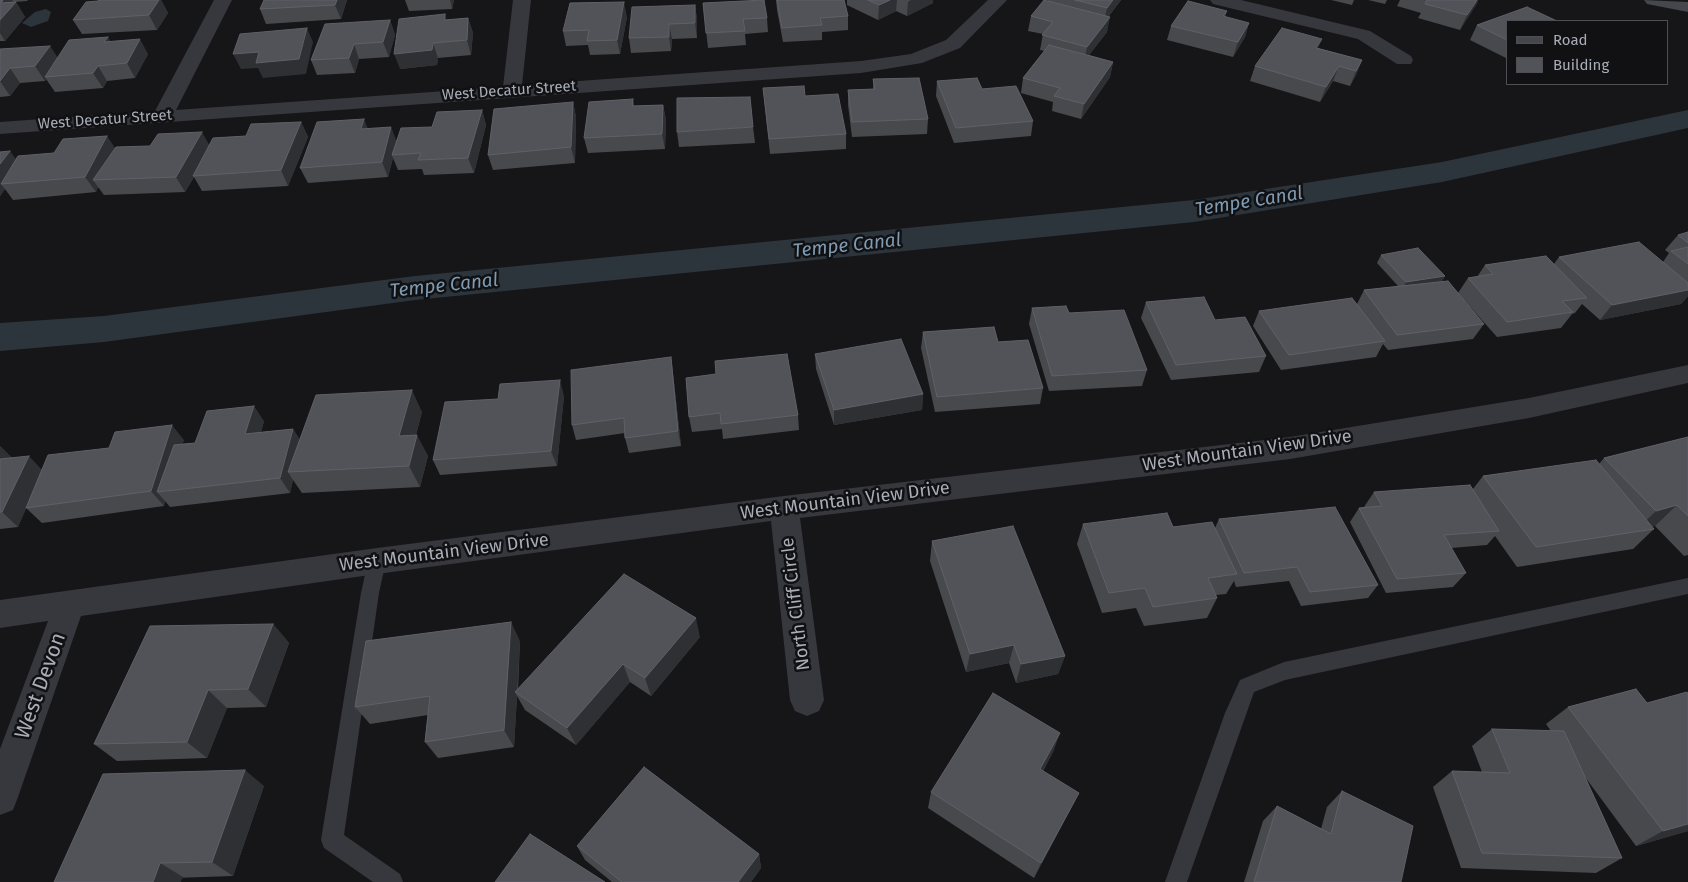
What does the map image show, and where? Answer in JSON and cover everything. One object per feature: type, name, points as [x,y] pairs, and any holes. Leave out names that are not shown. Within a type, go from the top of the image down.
[{"type":"main road","points":[[1653,0],[1688,7]]},
{"type":"street","points":[[163,115],[224,0]]},
{"type":"street","points":[[512,90],[522,0]]},
{"type":"street","name":"West Decatur Street","points":[[0,128],[512,90],[861,67],[915,59],[953,44],[998,0]]},
{"type":"street","points":[[1219,0],[1364,35],[1404,60]]},
{"type":"street","name":"West Mountain View Drive","points":[[0,614],[376,561],[784,508],[1290,448],[1529,408],[1688,374]]},
{"type":"street","name":"North Cliff Circle","points":[[784,508],[807,700]]},
{"type":"street","name":"West Devon","points":[[0,797],[70,604]]},
{"type":"lane","points":[[376,561],[332,840],[392,882]]},
{"type":"lane","points":[[1176,882],[1235,713],[1247,686],[1284,671],[1688,586]]},
{"type":"shaded area","points":[[46,9],[51,12],[48,21],[31,27],[22,23],[35,12]]},
{"type":"building","points":[[0,0],[3,0],[1,3],[16,2],[0,20]]},
{"type":"building","points":[[99,0],[159,0],[149,15],[73,20],[86,2]]},
{"type":"building","points":[[264,0],[337,0],[335,5],[260,9]]},
{"type":"building","points":[[764,0],[767,18],[743,19],[745,31],[706,33],[703,3]]},
{"type":"building","points":[[777,0],[844,0],[848,16],[820,18],[822,25],[782,28]]},
{"type":"building","points":[[868,0],[890,0],[879,5]]},
{"type":"building","points":[[1044,0],[1110,17],[1087,47],[1042,35],[1053,22],[1031,16]]},
{"type":"building","points":[[1075,0],[1113,0],[1107,8]]},
{"type":"building","points":[[1427,0],[1477,0],[1467,15],[1425,4]]},
{"type":"building","points":[[1188,1],[1227,11],[1223,16],[1249,23],[1238,42],[1171,26]]},
{"type":"building","points":[[624,2],[617,40],[587,41],[589,30],[563,31],[570,3]]},
{"type":"building","points":[[695,5],[695,23],[669,24],[669,37],[629,38],[632,7]]},
{"type":"building","points":[[1527,7],[1555,20],[1506,20],[1506,40],[1477,25]]},
{"type":"building","points":[[445,14],[445,20],[468,18],[467,40],[433,43],[432,50],[394,54],[399,19]]},
{"type":"building","points":[[390,20],[383,42],[354,44],[349,58],[311,60],[325,24]]},
{"type":"building","points":[[307,28],[299,59],[256,63],[259,52],[233,54],[240,34]]},
{"type":"building","points":[[1282,28],[1322,39],[1316,48],[1362,60],[1356,71],[1339,66],[1326,87],[1255,66]]},
{"type":"building","points":[[108,37],[104,42],[140,39],[127,63],[98,66],[93,73],[45,77],[69,40]]},
{"type":"building","points":[[1049,45],[1113,62],[1084,104],[1054,96],[1060,88],[1023,78]]},
{"type":"building","points":[[50,46],[35,66],[10,68],[0,81],[0,49]]},
{"type":"building","points":[[919,78],[928,119],[852,122],[848,90],[875,89],[873,79]]},
{"type":"building","points":[[977,78],[982,89],[1016,86],[1033,121],[956,128],[937,81]]},
{"type":"building","points":[[804,86],[805,96],[838,94],[846,134],[769,139],[763,88]]},
{"type":"building","points":[[750,97],[753,127],[677,132],[677,98]]},
{"type":"building","points":[[633,99],[632,106],[663,105],[662,134],[584,138],[589,102]]},
{"type":"building","points":[[573,102],[571,147],[488,155],[494,109]]},
{"type":"building","points":[[482,110],[468,158],[418,160],[421,153],[392,155],[401,128],[432,127],[437,112]]},
{"type":"building","points":[[364,119],[361,129],[391,127],[382,162],[300,168],[317,122]]},
{"type":"building","points":[[301,122],[281,170],[193,176],[213,138],[246,136],[251,124]]},
{"type":"building","points":[[202,132],[176,177],[93,180],[116,147],[150,146],[158,134]]},
{"type":"building","points":[[107,136],[85,177],[1,184],[18,156],[54,153],[63,139]]},
{"type":"building","points":[[10,151],[0,164],[0,152]]},
{"type":"building","points":[[1688,232],[1688,243],[1678,235]]},
{"type":"building","points":[[1639,242],[1688,283],[1688,290],[1612,305],[1559,257]]},
{"type":"building","points":[[1688,247],[1688,264],[1671,251]]},
{"type":"building","points":[[1418,248],[1445,276],[1406,282],[1381,255]]},
{"type":"building","points":[[1546,256],[1587,298],[1562,301],[1573,312],[1507,322],[1468,278],[1493,274],[1485,265]]},
{"type":"building","points":[[1448,281],[1484,324],[1397,335],[1364,290]]},
{"type":"building","points":[[1204,297],[1215,320],[1245,317],[1266,356],[1176,365],[1146,302]]},
{"type":"building","points":[[1352,298],[1385,341],[1289,355],[1259,311]]},
{"type":"building","points":[[1066,306],[1069,313],[1124,310],[1147,370],[1052,376],[1032,308]]},
{"type":"building","points":[[994,327],[998,342],[1028,340],[1043,388],[937,397],[923,332]]},
{"type":"building","points":[[901,339],[923,394],[834,410],[815,354]]},
{"type":"building","points":[[787,354],[798,415],[721,424],[720,413],[689,417],[686,378],[716,374],[715,361]]},
{"type":"building","points":[[671,357],[678,431],[625,438],[624,418],[572,425],[571,370]]},
{"type":"building","points":[[560,380],[551,451],[433,460],[445,402],[498,399],[500,384]]},
{"type":"building","points":[[412,390],[399,436],[417,435],[409,466],[288,472],[316,395]]},
{"type":"building","points":[[254,406],[245,434],[293,429],[280,478],[157,492],[174,445],[195,443],[207,411]]},
{"type":"building","points":[[172,425],[151,491],[26,508],[48,455],[109,448],[115,432]]},
{"type":"building","points":[[1688,437],[1688,516],[1677,505],[1656,511],[1604,458]]},
{"type":"building","points":[[29,456],[2,512],[0,512],[0,459]]},
{"type":"building","points":[[1596,460],[1654,529],[1536,547],[1483,476]]},
{"type":"building","points":[[1470,485],[1499,531],[1444,535],[1466,573],[1397,579],[1359,508],[1382,506],[1374,492]]},
{"type":"building","points":[[1335,507],[1378,585],[1310,592],[1297,567],[1244,573],[1219,519]]},
{"type":"building","points":[[1167,513],[1173,527],[1212,522],[1237,574],[1208,578],[1217,598],[1153,607],[1145,588],[1109,593],[1083,524]]},
{"type":"building","points":[[1013,526],[1065,656],[1021,664],[1014,645],[970,654],[932,541]]},
{"type":"building","points":[[624,574],[696,618],[645,678],[623,664],[567,728],[515,692]]},
{"type":"building","points":[[511,622],[504,730],[425,742],[430,696],[355,707],[366,641]]},
{"type":"building","points":[[273,624],[248,689],[208,690],[187,742],[94,744],[150,626]]},
{"type":"building","points":[[1636,689],[1647,703],[1687,692],[1688,694],[1688,824],[1663,831],[1568,707]]},
{"type":"building","points":[[993,693],[1060,733],[1040,769],[1079,793],[1041,863],[931,792]]},
{"type":"building","points":[[1492,729],[1564,731],[1622,858],[1482,853],[1452,771],[1510,773]]},
{"type":"building","points":[[644,767],[759,854],[738,882],[622,882],[577,846]]},
{"type":"building","points":[[245,770],[212,862],[160,863],[153,882],[54,882],[103,774]]},
{"type":"building","points":[[1342,791],[1413,826],[1401,882],[1254,882],[1277,806],[1331,834]]},
{"type":"building","points":[[530,834],[605,882],[495,882]]},
{"type":"waterway","name":"Tempe Canal","points":[[0,337],[104,329],[415,288],[1194,211],[1442,172],[1688,119]]}]
